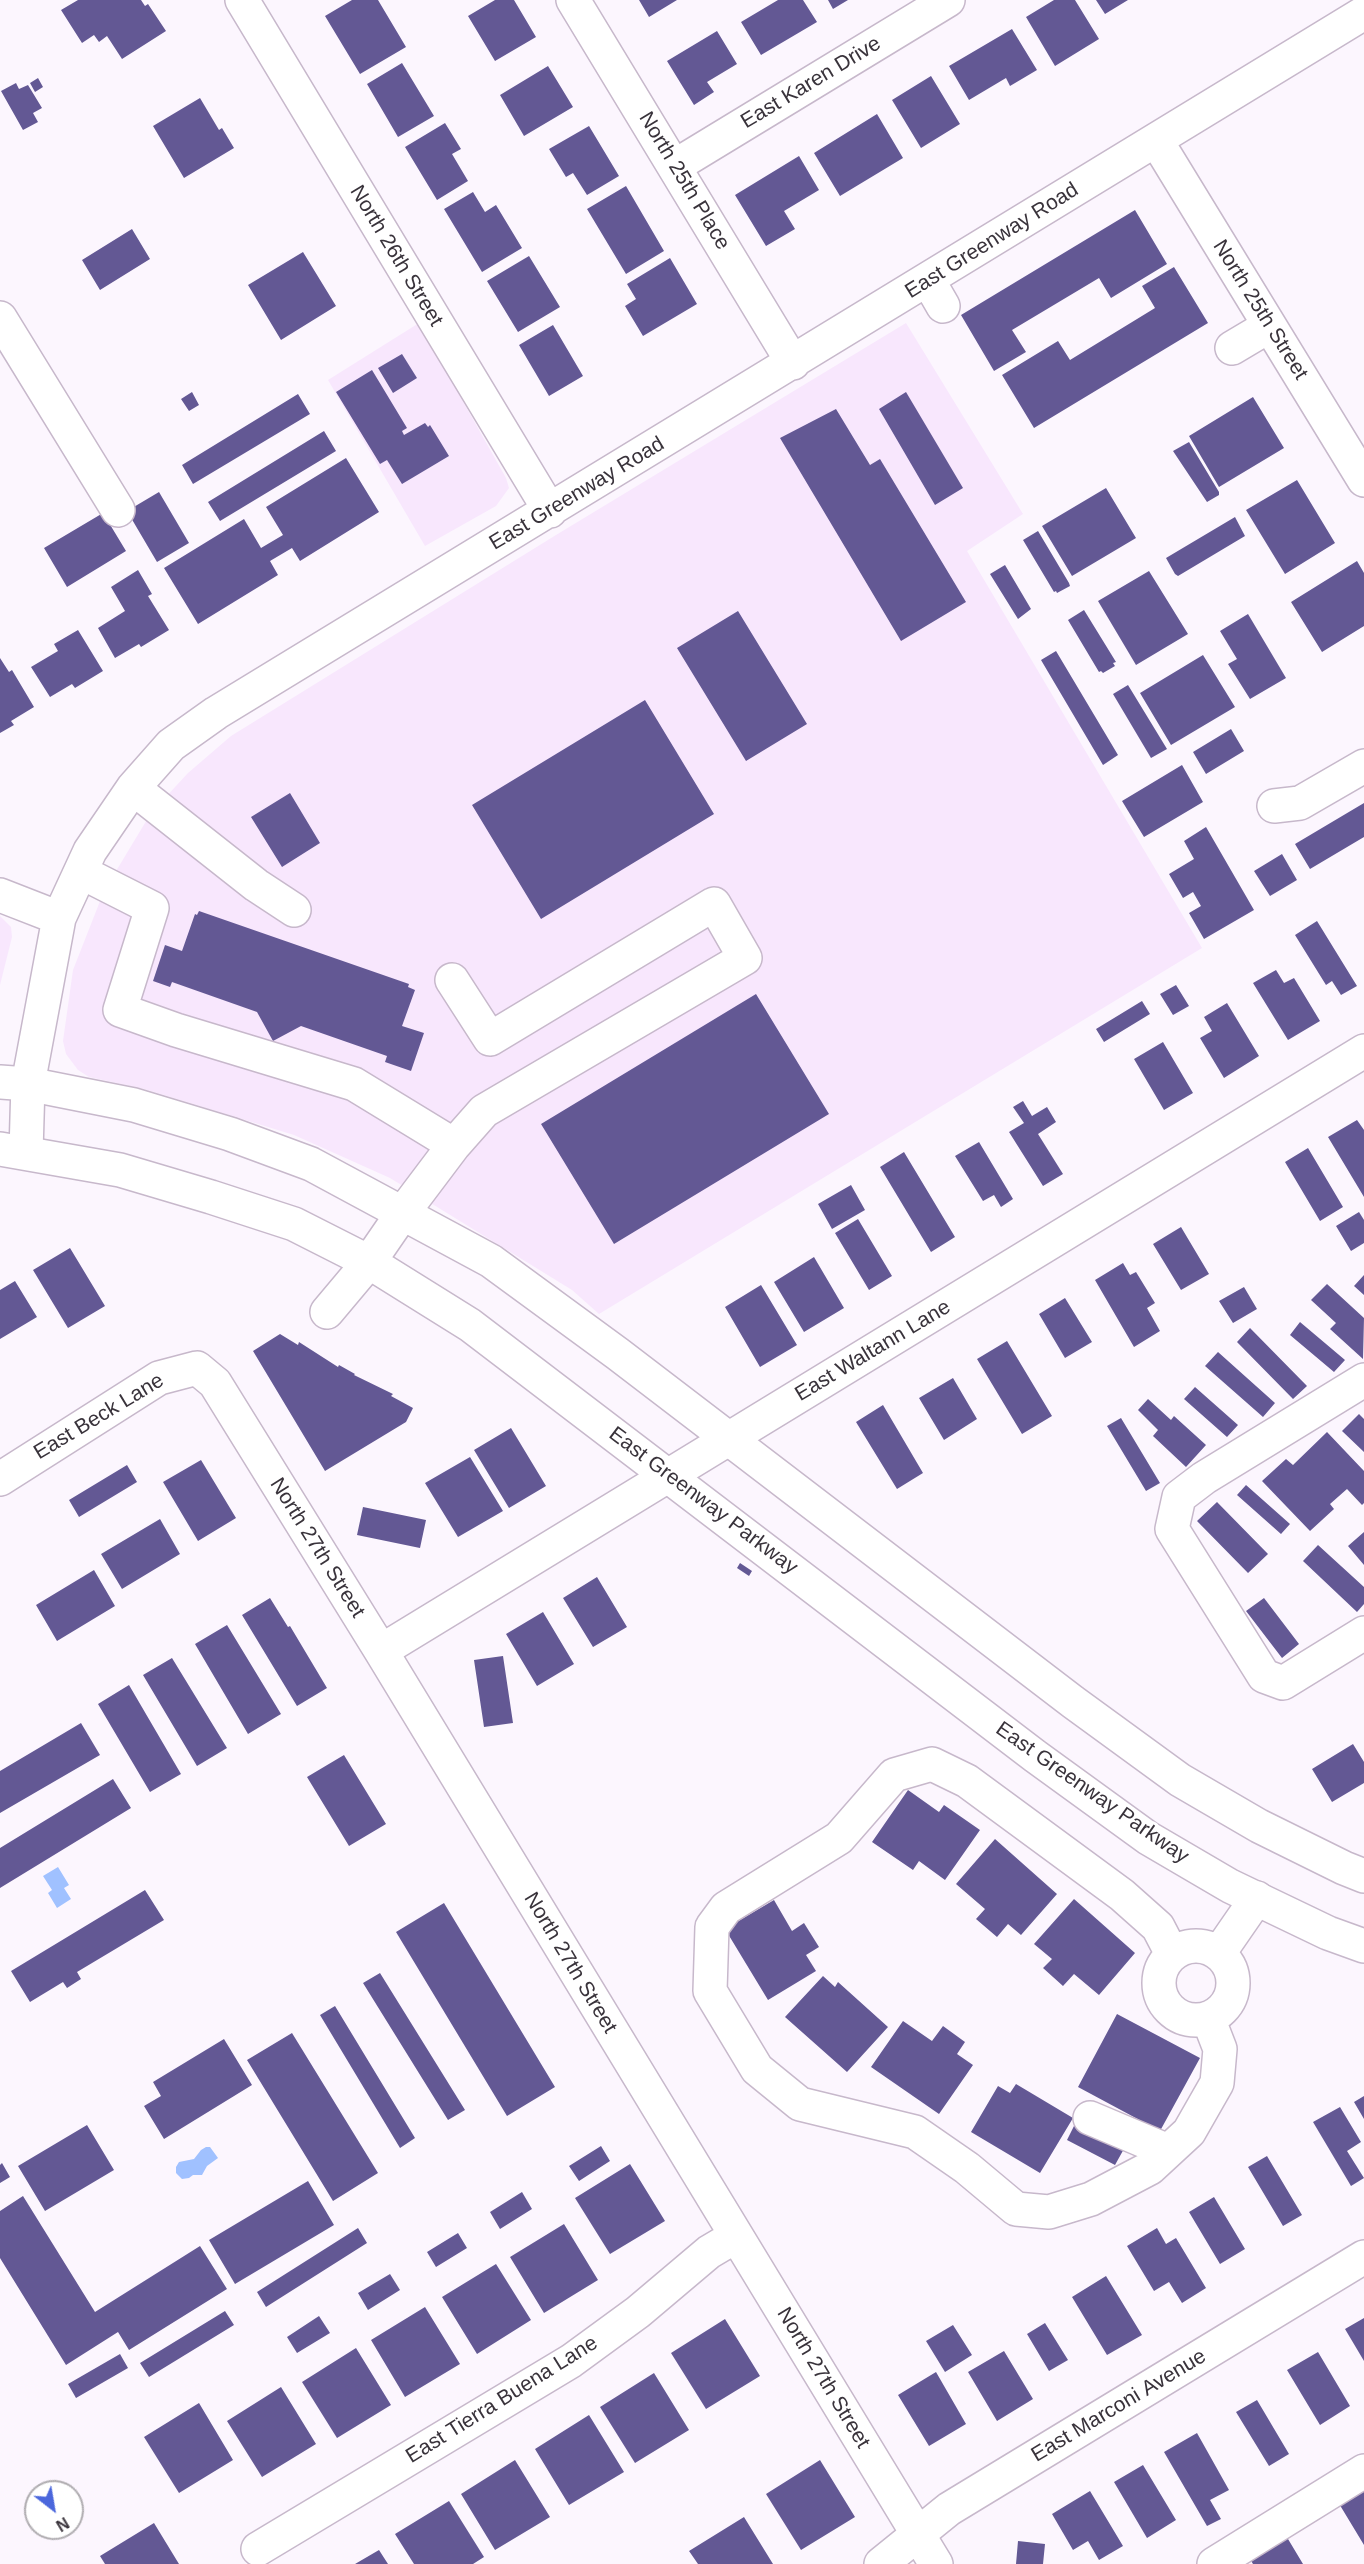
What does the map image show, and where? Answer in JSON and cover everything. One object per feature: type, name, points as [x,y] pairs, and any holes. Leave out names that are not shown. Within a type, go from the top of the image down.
[{"type":"street","name":"North 26th Street","points":[[242,0],[550,511]]},
{"type":"street","name":"North 25th Place","points":[[573,0],[793,363]]},
{"type":"street","name":"East Karen Drive","points":[[675,166],[948,0]]},
{"type":"street","name":"East Greenway Road","points":[[13,1150],[14,1083],[59,918],[90,851],[134,788],[171,744],[216,713],[793,363],[935,293],[1156,140],[1364,13]]},
{"type":"street","name":"North 25th Street","points":[[1156,140],[1364,480]]},
{"type":"street","points":[[0,318],[118,510]]},
{"type":"street","points":[[1232,348],[1269,326]]},
{"type":"street","points":[[1274,806],[1300,803],[1364,766]]},
{"type":"street","points":[[134,788],[256,885],[294,910]]},
{"type":"street","points":[[81,872],[152,908],[120,1010],[176,1030],[354,1084],[454,1145]]},
{"type":"street","points":[[0,896],[59,918]]},
{"type":"street","points":[[327,1312],[369,1262],[454,1145],[484,1111],[745,958],[714,904],[490,1039],[452,980]]},
{"type":"street","name":"East Waltann Lane","points":[[381,1651],[1364,1051]]},
{"type":"street","points":[[14,1083],[134,1105],[230,1134],[311,1164],[491,1261],[729,1439],[1073,1702],[1180,1780],[1260,1826],[1364,1876]]},
{"type":"street","name":"East Greenway Parkway","points":[[13,1150],[120,1170],[211,1197],[294,1224],[369,1262],[470,1325],[1035,1756],[1148,1838],[1230,1886],[1328,1933],[1364,1946]]},
{"type":"street","name":"East Beck Lane","points":[[1,1474],[159,1378],[197,1368]]},
{"type":"street","name":"North 27th Street","points":[[197,1368],[215,1383],[381,1651],[936,2564]]},
{"type":"street","points":[[1364,1380],[1204,1478],[1179,1497],[1172,1529],[1263,1676],[1283,1683],[1364,1633]]},
{"type":"street","points":[[1172,1954],[1158,1928],[1122,1895],[967,1781],[932,1764],[894,1775],[839,1838],[726,1908],[712,1927],[710,1991],[757,2069],[800,2104],[915,2132],[967,2168],[1016,2209],[1049,2212],[1091,2199],[1150,2168],[1189,2132],[1217,2083],[1220,2049],[1208,2018]]},
{"type":"street","points":[[1219,1953],[1257,1898]]},
{"type":"street","points":[[1195,1946],[1208,1947],[1219,1953],[1233,1974],[1230,1999],[1222,2010],[1208,2018],[1189,2020],[1178,2016],[1168,2008],[1158,1987],[1159,1975],[1172,1954],[1182,1948],[1195,1946]]},
{"type":"street","points":[[1090,2118],[1168,2151]]},
{"type":"street","name":"East Tierra Buena Lane","points":[[258,2549],[571,2361],[638,2312],[709,2252],[736,2236]]},
{"type":"street","name":"East Marconi Avenue","points":[[881,2564],[949,2509],[1364,2257]]},
{"type":"street","points":[[1214,2564],[1364,2471]]},
{"type":"shaded area","points":[[419,323],[506,478],[509,488],[496,506],[425,546],[328,380]]},
{"type":"shaded area","points":[[906,323],[1023,514],[967,551],[1202,948],[599,1314],[572,1290],[390,1178],[294,1135],[144,1089],[89,1077],[78,1070],[66,1054],[63,1041],[73,970],[104,891],[151,813],[188,773],[231,736],[556,535]]},
{"type":"shaded area","points":[[0,916],[11,927],[12,937],[0,985]]},
{"type":"water","points":[[58,1867],[69,1885],[64,1888],[71,1899],[57,1908],[48,1893],[52,1890],[43,1876]]},
{"type":"water","points":[[206,2147],[210,2147],[218,2158],[207,2166],[202,2175],[182,2179],[176,2173],[179,2162],[194,2159]]},
{"type":"building","points":[[78,0],[141,0],[145,6],[148,4],[166,31],[122,59],[107,36],[99,42],[94,35],[82,43],[61,10]]},
{"type":"building","points":[[352,0],[378,0],[406,47],[360,74],[325,16]]},
{"type":"building","points":[[495,0],[514,0],[536,37],[495,61],[468,16]]},
{"type":"building","points":[[639,0],[677,0],[649,17]]},
{"type":"building","points":[[778,0],[803,0],[817,22],[761,55],[741,22]]},
{"type":"building","points":[[828,0],[848,0],[833,9]]},
{"type":"building","points":[[1054,0],[1075,0],[1099,39],[1055,66],[1026,17]]},
{"type":"building","points":[[1096,0],[1128,0],[1105,14]]},
{"type":"building","points":[[1012,29],[1037,70],[1010,86],[1006,78],[969,100],[949,66]]},
{"type":"building","points":[[717,31],[737,64],[707,82],[714,92],[694,105],[667,61]]},
{"type":"building","points":[[402,63],[434,116],[398,137],[367,84]]},
{"type":"building","points":[[548,66],[573,107],[524,136],[500,95]]},
{"type":"building","points":[[931,76],[960,124],[921,148],[892,100]]},
{"type":"building","points":[[38,78],[43,87],[35,92],[30,83]]},
{"type":"building","points":[[16,83],[19,89],[28,85],[42,108],[33,113],[38,122],[23,130],[1,91]]},
{"type":"building","points":[[200,98],[219,130],[222,128],[234,148],[184,178],[153,126]]},
{"type":"building","points":[[877,114],[903,158],[840,196],[814,153]]},
{"type":"building","points":[[445,123],[461,149],[452,154],[468,181],[437,200],[405,147]]},
{"type":"building","points":[[589,126],[619,176],[587,195],[573,173],[566,177],[549,149]]},
{"type":"building","points":[[799,156],[819,190],[784,211],[795,229],[766,246],[735,195]]},
{"type":"building","points":[[626,186],[664,251],[626,274],[587,209]]},
{"type":"building","points":[[473,192],[485,212],[496,205],[522,248],[482,272],[444,209]]},
{"type":"building","points":[[1135,210],[1167,264],[1111,298],[1099,278],[1012,330],[1026,352],[994,371],[961,315]]},
{"type":"building","points":[[132,229],[150,259],[100,290],[82,260]]},
{"type":"building","points":[[303,252],[336,306],[281,340],[248,285]]},
{"type":"building","points":[[529,256],[560,307],[518,332],[487,281]]},
{"type":"building","points":[[670,258],[697,304],[643,336],[625,306],[636,299],[627,284]]},
{"type":"building","points":[[1174,267],[1208,323],[1034,428],[1002,375],[1058,341],[1070,360],[1155,308],[1142,286]]},
{"type":"building","points":[[553,325],[583,376],[549,396],[519,345]]},
{"type":"building","points":[[402,354],[417,378],[393,393],[378,368]]},
{"type":"building","points":[[372,370],[407,428],[402,431],[404,435],[425,423],[428,427],[430,425],[449,456],[402,484],[387,460],[380,464],[336,392]]},
{"type":"building","points":[[192,392],[199,405],[189,411],[181,399]]},
{"type":"building","points":[[906,392],[963,488],[935,505],[879,409]]},
{"type":"building","points":[[298,394],[310,414],[193,484],[182,465]]},
{"type":"building","points":[[1253,397],[1284,448],[1219,487],[1189,436]]},
{"type":"building","points":[[836,409],[870,465],[880,459],[966,602],[901,641],[780,438]]},
{"type":"building","points":[[324,431],[336,451],[220,521],[208,502]]},
{"type":"building","points":[[1189,442],[1219,492],[1219,495],[1207,502],[1173,451]]},
{"type":"building","points":[[346,458],[379,512],[300,561],[292,548],[270,561],[278,575],[198,624],[164,568],[244,519],[261,548],[283,535],[266,507]]},
{"type":"building","points":[[1297,480],[1335,543],[1285,574],[1246,510]]},
{"type":"building","points":[[1106,488],[1136,538],[1072,576],[1042,526]]},
{"type":"building","points":[[159,492],[189,543],[157,562],[127,511]]},
{"type":"building","points":[[103,513],[126,551],[67,587],[44,548]]},
{"type":"building","points":[[1235,517],[1245,536],[1178,576],[1175,574],[1166,558]]},
{"type":"building","points":[[1038,531],[1070,586],[1057,593],[1054,592],[1023,540]]},
{"type":"building","points":[[1357,561],[1364,573],[1364,626],[1322,652],[1291,602]]},
{"type":"building","points":[[1005,565],[1031,609],[1018,619],[990,574]]},
{"type":"building","points":[[138,570],[152,594],[148,596],[169,630],[141,647],[139,644],[115,658],[98,628],[125,611],[111,587]]},
{"type":"building","points":[[1149,571],[1188,634],[1136,665],[1098,601]]},
{"type":"building","points":[[1084,610],[1116,662],[1113,663],[1115,666],[1103,673],[1099,672],[1068,620]]},
{"type":"building","points":[[738,611],[807,724],[746,761],[677,648]]},
{"type":"building","points":[[1248,614],[1286,678],[1250,699],[1228,664],[1237,659],[1220,631]]},
{"type":"building","points":[[78,630],[103,671],[75,688],[72,684],[50,697],[31,667],[58,651],[54,644]]},
{"type":"building","points":[[1056,651],[1118,755],[1103,765],[1041,660]]},
{"type":"building","points":[[1203,655],[1235,707],[1171,745],[1140,693]]},
{"type":"building","points":[[0,658],[9,672],[12,670],[34,707],[11,721],[14,725],[0,733]]},
{"type":"building","points":[[1128,685],[1167,749],[1151,758],[1113,694]]},
{"type":"building","points":[[645,700],[714,814],[541,919],[472,805]]},
{"type":"building","points":[[1231,729],[1244,751],[1206,774],[1193,752]]},
{"type":"building","points":[[1182,765],[1203,802],[1144,837],[1122,801]]},
{"type":"building","points":[[290,793],[320,843],[282,867],[251,817]]},
{"type":"building","points":[[1364,803],[1364,837],[1310,869],[1295,844]]},
{"type":"building","points":[[1206,827],[1254,910],[1204,939],[1189,913],[1201,906],[1193,892],[1183,898],[1169,874],[1194,859],[1184,841]]},
{"type":"building","points":[[1282,854],[1297,880],[1270,896],[1254,871]]},
{"type":"building","points":[[199,911],[409,984],[408,987],[415,990],[402,1026],[424,1033],[411,1071],[385,1062],[387,1056],[301,1026],[273,1041],[257,1012],[172,982],[170,987],[153,981],[165,945],[182,951],[195,914],[197,915]]},
{"type":"building","points":[[1317,921],[1357,986],[1341,995],[1332,981],[1326,985],[1295,935]]},
{"type":"building","points":[[1276,970],[1284,983],[1294,978],[1320,1021],[1288,1040],[1253,983]]},
{"type":"building","points":[[1176,985],[1189,1006],[1173,1015],[1160,994]]},
{"type":"building","points":[[756,994],[829,1114],[614,1244],[541,1124]]},
{"type":"building","points":[[1142,1001],[1150,1014],[1104,1042],[1096,1029]]},
{"type":"building","points":[[1227,1003],[1259,1056],[1224,1078],[1200,1038],[1212,1031],[1204,1017]]},
{"type":"building","points":[[1163,1042],[1193,1093],[1164,1110],[1134,1059]]},
{"type":"building","points":[[1023,1101],[1032,1116],[1047,1107],[1056,1122],[1038,1134],[1063,1174],[1043,1186],[1009,1132],[1024,1123],[1013,1107]]},
{"type":"building","points":[[1357,1120],[1364,1130],[1364,1197],[1328,1137]]},
{"type":"building","points":[[979,1142],[1013,1199],[1001,1207],[994,1195],[983,1201],[955,1156]]},
{"type":"building","points":[[1308,1148],[1343,1207],[1320,1221],[1285,1162]]},
{"type":"building","points":[[904,1152],[955,1237],[931,1252],[880,1167]]},
{"type":"building","points":[[851,1185],[865,1210],[832,1229],[818,1204]]},
{"type":"building","points":[[1359,1212],[1364,1220],[1364,1243],[1351,1251],[1336,1226]]},
{"type":"building","points":[[858,1219],[892,1276],[869,1290],[835,1233]]},
{"type":"building","points":[[1181,1227],[1209,1274],[1181,1290],[1153,1244]]},
{"type":"building","points":[[70,1248],[105,1306],[68,1328],[33,1270]]},
{"type":"building","points":[[814,1257],[844,1308],[804,1332],[774,1282]]},
{"type":"building","points":[[1123,1263],[1130,1275],[1136,1272],[1155,1303],[1147,1308],[1160,1331],[1134,1347],[1095,1280]]},
{"type":"building","points":[[1364,1275],[1364,1295],[1354,1286]]},
{"type":"building","points":[[15,1281],[37,1317],[0,1339],[0,1290]]},
{"type":"building","points":[[1327,1284],[1364,1318],[1363,1359],[1330,1329],[1336,1323],[1311,1300]]},
{"type":"building","points":[[761,1285],[797,1345],[760,1367],[725,1307]]},
{"type":"building","points":[[1244,1287],[1257,1309],[1233,1323],[1219,1301]]},
{"type":"building","points":[[1065,1298],[1092,1342],[1065,1358],[1039,1314]]},
{"type":"building","points":[[1300,1322],[1345,1360],[1334,1372],[1290,1335]]},
{"type":"building","points":[[1250,1328],[1307,1386],[1293,1399],[1237,1342]]},
{"type":"building","points":[[280,1334],[298,1345],[299,1342],[338,1367],[339,1365],[393,1394],[391,1396],[413,1408],[406,1422],[325,1471],[253,1351]]},
{"type":"building","points":[[1007,1341],[1052,1416],[1022,1434],[977,1359]]},
{"type":"building","points":[[1218,1352],[1275,1403],[1263,1417],[1205,1366]]},
{"type":"building","points":[[953,1378],[977,1419],[944,1440],[919,1398]]},
{"type":"building","points":[[1195,1387],[1238,1425],[1227,1437],[1184,1399]]},
{"type":"building","points":[[1148,1399],[1171,1420],[1174,1416],[1206,1445],[1186,1467],[1153,1436],[1158,1430],[1138,1410]]},
{"type":"building","points":[[883,1405],[923,1473],[897,1489],[856,1422]]},
{"type":"building","points":[[1359,1414],[1364,1419],[1364,1452],[1342,1431]]},
{"type":"building","points":[[1121,1418],[1160,1483],[1146,1491],[1107,1426]]},
{"type":"building","points":[[511,1428],[546,1486],[509,1508],[474,1450]]},
{"type":"building","points":[[1327,1432],[1364,1471],[1364,1503],[1362,1505],[1347,1489],[1330,1504],[1334,1509],[1310,1531],[1262,1481],[1286,1459],[1293,1465]]},
{"type":"building","points":[[470,1457],[503,1511],[458,1537],[425,1483]]},
{"type":"building","points":[[201,1460],[236,1518],[198,1541],[163,1482]]},
{"type":"building","points":[[127,1465],[137,1482],[79,1517],[69,1500]]},
{"type":"building","points":[[1246,1485],[1290,1524],[1281,1534],[1237,1495]]},
{"type":"building","points":[[1217,1502],[1268,1554],[1248,1573],[1197,1521]]},
{"type":"building","points":[[363,1507],[426,1520],[420,1548],[357,1535]]},
{"type":"building","points":[[160,1519],[180,1554],[122,1589],[101,1554]]},
{"type":"building","points":[[1364,1532],[1364,1565],[1348,1546]]},
{"type":"building","points":[[1318,1545],[1364,1587],[1364,1604],[1357,1612],[1303,1561]]},
{"type":"building","points":[[740,1563],[752,1571],[749,1576],[737,1568]]},
{"type":"building","points":[[94,1570],[115,1606],[57,1641],[36,1605]]},
{"type":"building","points":[[597,1577],[627,1627],[593,1647],[563,1598]]},
{"type":"building","points":[[270,1598],[288,1627],[290,1626],[327,1688],[297,1706],[242,1615]]},
{"type":"building","points":[[1264,1598],[1299,1644],[1282,1658],[1246,1611]]},
{"type":"building","points":[[543,1612],[574,1664],[537,1686],[506,1634]]},
{"type":"building","points":[[227,1625],[281,1714],[248,1734],[195,1644]]},
{"type":"building","points":[[503,1656],[513,1723],[484,1727],[474,1660]]},
{"type":"building","points":[[172,1658],[227,1748],[197,1766],[143,1675]]},
{"type":"building","points":[[129,1685],[181,1774],[150,1792],[98,1704]]},
{"type":"building","points":[[81,1723],[100,1755],[0,1813],[0,1771]]},
{"type":"building","points":[[1353,1744],[1364,1762],[1364,1783],[1332,1802],[1312,1769]]},
{"type":"building","points":[[344,1755],[386,1824],[349,1846],[307,1777]]},
{"type":"building","points":[[113,1779],[131,1808],[0,1888],[0,1848]]},
{"type":"building","points":[[908,1790],[939,1812],[944,1805],[980,1830],[945,1880],[919,1861],[913,1870],[872,1842]]},
{"type":"building","points":[[995,1839],[1057,1894],[1021,1935],[1008,1924],[997,1937],[976,1919],[985,1909],[956,1884]]},
{"type":"building","points":[[145,1890],[164,1920],[77,1972],[81,1979],[67,1988],[63,1982],[30,2002],[11,1971]]},
{"type":"building","points":[[1074,1899],[1135,1953],[1099,1995],[1074,1974],[1063,1986],[1043,1968],[1052,1959],[1034,1944]]},
{"type":"building","points":[[774,1900],[792,1931],[804,1923],[819,1947],[806,1955],[816,1971],[768,2000],[725,1929]]},
{"type":"building","points":[[444,1903],[555,2087],[507,2116],[396,1932]]},
{"type":"building","points":[[380,1973],[465,2110],[448,2120],[363,1983]]},
{"type":"building","points":[[823,1976],[835,1987],[838,1982],[888,2027],[847,2072],[785,2017]]},
{"type":"building","points":[[335,2006],[415,2138],[400,2148],[320,2015]]},
{"type":"building","points":[[1117,2014],[1200,2058],[1160,2131],[1078,2087]]},
{"type":"building","points":[[903,2021],[932,2041],[943,2026],[965,2042],[957,2054],[973,2065],[939,2114],[871,2067]]},
{"type":"building","points":[[292,2033],[378,2173],[333,2201],[247,2060]]},
{"type":"building","points":[[224,2039],[252,2085],[164,2139],[144,2106],[161,2096],[153,2082]]},
{"type":"building","points":[[1016,2084],[1073,2118],[1040,2173],[971,2132],[998,2086],[1010,2093]]},
{"type":"building","points":[[1364,2096],[1364,2119],[1354,2102]]},
{"type":"building","points":[[1340,2107],[1361,2142],[1347,2151],[1364,2178],[1351,2186],[1313,2122]]},
{"type":"building","points":[[1076,2122],[1125,2147],[1115,2165],[1067,2140]]},
{"type":"building","points":[[87,2125],[114,2170],[45,2211],[18,2166]]},
{"type":"building","points":[[601,2146],[610,2161],[579,2181],[569,2166]]},
{"type":"building","points":[[1267,2156],[1302,2215],[1283,2226],[1248,2167]]},
{"type":"building","points":[[2,2163],[10,2177],[0,2183],[0,2165]]},
{"type":"building","points":[[630,2164],[665,2221],[610,2254],[575,2198]]},
{"type":"building","points":[[308,2181],[334,2225],[235,2284],[209,2240]]},
{"type":"building","points":[[522,2192],[532,2209],[500,2229],[490,2212]]},
{"type":"building","points":[[23,2196],[95,2312],[200,2246],[227,2289],[129,2350],[118,2332],[66,2365],[0,2258],[0,2211]]},
{"type":"building","points":[[1214,2197],[1245,2249],[1220,2264],[1189,2212]]},
{"type":"building","points":[[564,2224],[598,2280],[544,2313],[510,2257]]},
{"type":"building","points":[[358,2228],[367,2243],[266,2307],[257,2292]]},
{"type":"building","points":[[1157,2228],[1166,2244],[1176,2238],[1206,2288],[1182,2303],[1169,2282],[1154,2291],[1127,2246]]},
{"type":"building","points":[[458,2233],[467,2248],[436,2267],[427,2252]]},
{"type":"building","points":[[496,2264],[531,2320],[477,2354],[442,2297]]},
{"type":"building","points":[[390,2274],[400,2290],[368,2310],[358,2293]]},
{"type":"building","points":[[1106,2276],[1142,2335],[1107,2355],[1072,2297]]},
{"type":"building","points":[[425,2307],[460,2364],[405,2397],[371,2340]]},
{"type":"building","points":[[225,2311],[234,2325],[149,2377],[140,2363]]},
{"type":"building","points":[[319,2316],[330,2333],[297,2353],[287,2337]]},
{"type":"building","points":[[1364,2318],[1364,2361],[1345,2329]]},
{"type":"building","points":[[725,2319],[760,2376],[706,2409],[671,2353]]},
{"type":"building","points":[[1045,2323],[1068,2360],[1049,2371],[1027,2334]]},
{"type":"building","points":[[953,2325],[972,2355],[945,2372],[926,2341]]},
{"type":"building","points":[[356,2348],[391,2405],[337,2438],[302,2382]]},
{"type":"building","points":[[1004,2351],[1033,2399],[997,2421],[968,2372]]},
{"type":"building","points":[[1318,2352],[1350,2406],[1320,2425],[1287,2370]]},
{"type":"building","points":[[120,2354],[128,2368],[76,2398],[68,2384]]},
{"type":"building","points":[[936,2372],[966,2424],[929,2446],[898,2395]]},
{"type":"building","points":[[654,2373],[689,2430],[635,2463],[600,2407]]},
{"type":"building","points":[[281,2387],[316,2444],[262,2477],[227,2421]]},
{"type":"building","points":[[1257,2400],[1289,2454],[1269,2466],[1236,2412]]},
{"type":"building","points":[[199,2403],[233,2460],[179,2493],[144,2437]]},
{"type":"building","points":[[589,2415],[624,2472],[569,2505],[535,2449]]},
{"type":"building","points":[[1197,2433],[1229,2490],[1210,2500],[1221,2519],[1207,2526],[1164,2452]]},
{"type":"building","points":[[515,2460],[550,2517],[495,2550],[461,2494]]},
{"type":"building","points":[[820,2460],[855,2517],[801,2550],[766,2494]]},
{"type":"building","points":[[1143,2465],[1176,2520],[1147,2538],[1114,2482]]},
{"type":"building","points":[[1364,2487],[1364,2545],[1338,2502]]},
{"type":"building","points":[[1090,2491],[1123,2546],[1099,2560],[1088,2541],[1073,2550],[1052,2514]]},
{"type":"building","points":[[449,2501],[484,2557],[473,2564],[414,2564],[395,2534]]},
{"type":"building","points":[[744,2517],[773,2564],[698,2564],[689,2551]]},
{"type":"building","points":[[154,2523],[179,2564],[105,2564],[100,2556]]},
{"type":"building","points":[[1285,2534],[1303,2564],[1253,2564],[1248,2556]]},
{"type":"building","points":[[1018,2541],[1045,2544],[1043,2564],[1016,2564]]},
{"type":"building","points":[[379,2550],[388,2564],[355,2564]]}]
